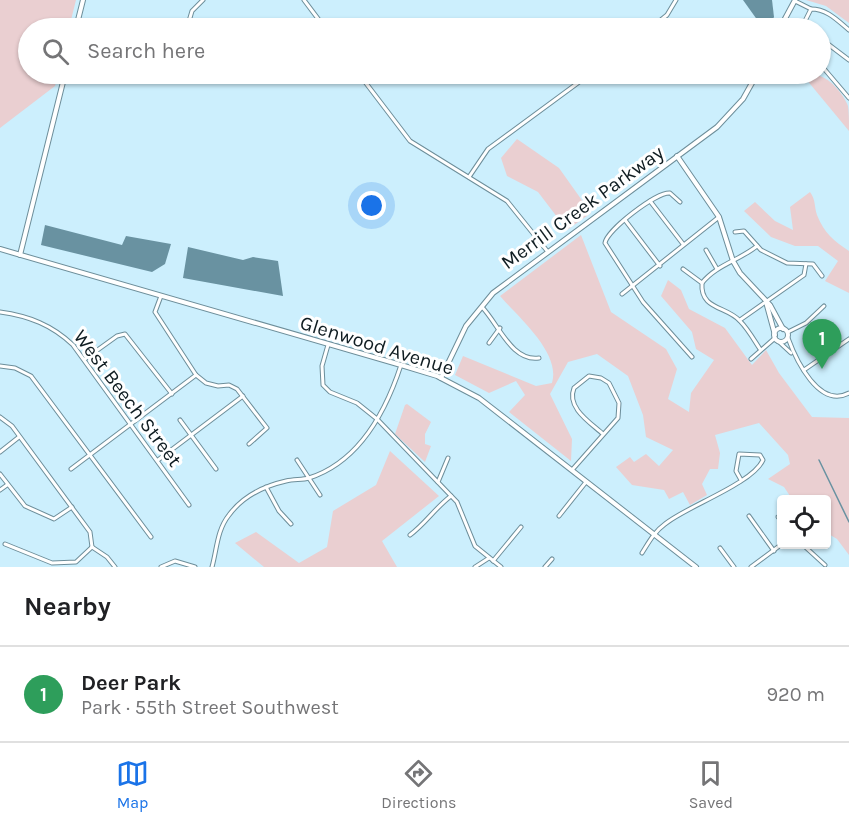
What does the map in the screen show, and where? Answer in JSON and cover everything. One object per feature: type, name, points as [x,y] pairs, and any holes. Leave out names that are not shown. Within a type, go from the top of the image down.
[{"type":"street","points":[[78,18],[82,0]]},
{"type":"street","points":[[190,18],[192,11],[203,0]]},
{"type":"street","points":[[304,0],[318,18]]},
{"type":"street","points":[[663,18],[676,0]]},
{"type":"street","points":[[785,18],[794,0],[811,9],[827,12],[849,30]]},
{"type":"street","points":[[806,18],[811,9]]},
{"type":"street","points":[[831,46],[849,60]]},
{"type":"street","points":[[831,77],[849,98]]},
{"type":"street","points":[[20,255],[63,84]]},
{"type":"street","points":[[367,84],[410,141],[507,201],[548,252]]},
{"type":"street","points":[[469,177],[488,149],[576,84]]},
{"type":"street","name":"Merrill Creek Parkway","points":[[441,378],[466,326],[481,306],[509,280],[725,119],[751,84]]},
{"type":"street","points":[[677,156],[719,217],[733,261],[766,302],[788,335],[793,355]]},
{"type":"street","points":[[680,202],[674,195],[665,192],[650,201],[606,236],[607,249],[633,287],[692,357]]},
{"type":"street","points":[[650,201],[683,244]]},
{"type":"street","points":[[622,294],[719,217]]},
{"type":"street","points":[[625,220],[660,266]]},
{"type":"street","points":[[735,232],[744,231],[757,246],[793,265],[813,264],[822,276]]},
{"type":"street","points":[[702,283],[717,269],[757,246]]},
{"type":"street","name":"Glenwood Avenue","points":[[0,249],[441,378],[479,398],[696,567]]},
{"type":"street","points":[[706,250],[717,269]]},
{"type":"street","points":[[740,320],[804,275],[806,264]]},
{"type":"street","points":[[683,269],[702,283],[703,296],[710,304],[740,320],[760,349]]},
{"type":"street","points":[[161,296],[155,312],[196,375],[206,383],[218,386],[229,385],[243,396],[267,428],[249,444]]},
{"type":"street","points":[[766,302],[776,338],[826,395],[834,398],[849,393]]},
{"type":"street","points":[[481,306],[500,328],[518,355],[530,360],[538,358]]},
{"type":"street","points":[[776,338],[783,342],[788,335],[806,323],[824,306]]},
{"type":"street","name":"West Beech Street","points":[[0,312],[37,321],[58,331],[86,359],[189,505]]},
{"type":"street","points":[[489,342],[500,328]]},
{"type":"street","points":[[751,359],[760,349],[776,338],[777,330],[783,329]]},
{"type":"street","points":[[86,359],[117,336],[125,334],[172,394]]},
{"type":"street","points":[[804,370],[849,339]]},
{"type":"street","points":[[328,345],[322,366],[323,385],[330,392],[357,402],[377,419],[452,496],[457,502],[475,546],[501,567]]},
{"type":"street","points":[[212,567],[221,528],[228,515],[251,494],[266,487],[309,478],[352,452],[377,419],[391,394],[401,365]]},
{"type":"street","points":[[0,366],[15,368],[31,376],[151,537]]},
{"type":"street","points":[[71,469],[196,375]]},
{"type":"street","points":[[572,470],[618,418],[619,403],[609,383],[602,378],[589,376],[579,382],[572,393],[575,406],[603,434]]},
{"type":"street","points":[[157,460],[243,396]]},
{"type":"street","points":[[0,417],[19,436],[90,532],[92,547],[107,557],[116,567]]},
{"type":"street","points":[[180,420],[216,469]]},
{"type":"street","points":[[0,452],[19,436]]},
{"type":"street","points":[[642,553],[654,534],[682,512],[741,480],[760,465],[763,460],[760,455],[739,454],[736,471],[741,480]]},
{"type":"street","points":[[438,482],[448,458]]},
{"type":"street","points":[[297,460],[320,495]]},
{"type":"street","points":[[0,474],[25,506],[54,519],[72,507]]},
{"type":"street","points":[[559,516],[586,482]]},
{"type":"street","points":[[0,490],[7,485]]},
{"type":"street","points":[[266,487],[279,511],[291,524]]},
{"type":"street","points":[[410,535],[421,526],[435,508],[452,496]]},
{"type":"street","points":[[749,516],[774,550]]},
{"type":"street","points":[[493,561],[521,526]]},
{"type":"street","points":[[5,544],[52,563],[68,565],[76,562],[92,547]]},
{"type":"street","points":[[720,548],[734,567]]},
{"type":"street","points":[[751,567],[777,548]]},
{"type":"street","points":[[807,549],[825,565]]},
{"type":"street","points":[[475,567],[489,558]]},
{"type":"street","points":[[545,567],[552,559]]},
{"type":"street","points":[[161,567],[175,561],[195,567]]},
{"type":"shaded area","points":[[0,0],[76,0],[72,18],[18,18],[18,84],[56,84],[0,128]]},
{"type":"shaded area","points":[[806,0],[849,0],[849,23],[826,6]]},
{"type":"shaded area","points":[[810,84],[833,84],[848,106],[849,131]]},
{"type":"shaded area","points":[[517,139],[559,168],[591,213],[567,230],[538,192],[507,176],[501,158]]},
{"type":"shaded area","points":[[810,192],[817,215],[826,232],[849,251],[849,293],[825,281],[838,261],[818,246],[795,246],[771,237],[744,211],[755,202],[775,221],[793,230],[790,207]]},
{"type":"shaded area","points":[[581,235],[611,312],[666,349],[677,369],[668,399],[689,412],[691,393],[714,360],[696,349],[692,332],[661,296],[668,280],[681,290],[689,309],[725,328],[752,365],[766,350],[779,373],[812,417],[849,418],[849,555],[837,539],[831,535],[831,495],[789,495],[784,487],[768,479],[790,464],[788,455],[759,423],[715,435],[720,453],[718,469],[710,469],[702,484],[707,495],[690,505],[683,492],[669,499],[664,490],[632,485],[616,467],[630,457],[634,462],[646,454],[659,466],[673,450],[646,437],[643,415],[628,376],[597,354],[568,362],[550,394],[572,439],[571,461],[509,412],[525,395],[516,381],[489,393],[455,375],[463,356],[536,386],[552,383],[553,372],[545,348],[500,296]]},
{"type":"shaded area","points":[[407,404],[431,422],[425,434],[425,444],[431,446],[425,462],[395,434]]},
{"type":"shaded area","points":[[390,451],[439,496],[382,541],[397,567],[264,567],[235,543],[256,532],[299,563],[327,547],[333,511],[376,485]]},
{"type":"water","points":[[743,0],[772,0],[773,18],[756,18]]},
{"type":"water","points":[[45,225],[122,245],[126,236],[171,244],[165,264],[152,272],[41,245]]},
{"type":"water","points":[[188,247],[243,260],[253,257],[278,261],[283,296],[183,278]]},
{"type":"waterway","points":[[819,460],[849,522]]},
{"type":"place","name":"Deer Park","points":[[822,369]]}]
